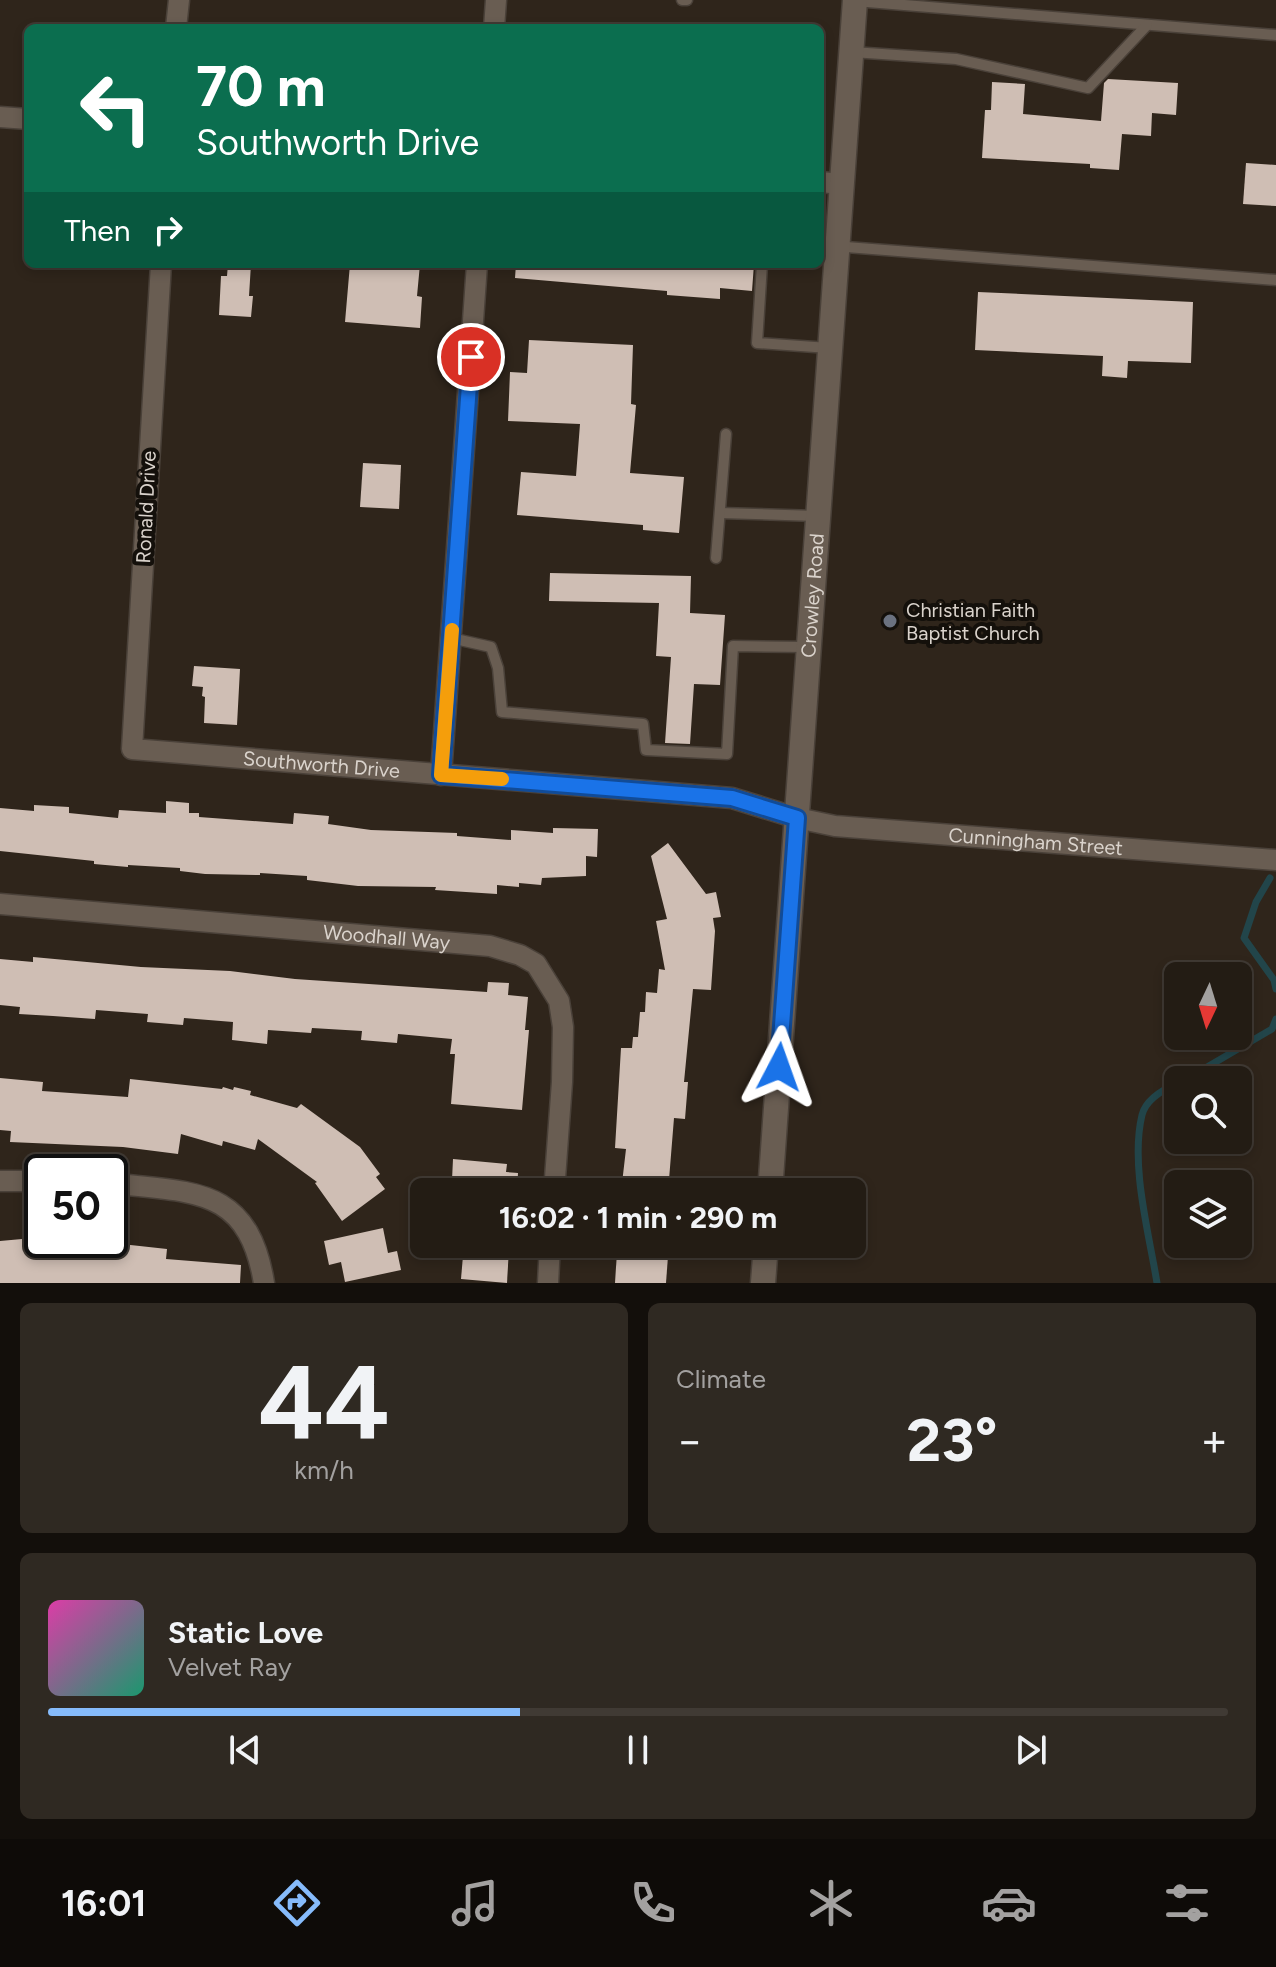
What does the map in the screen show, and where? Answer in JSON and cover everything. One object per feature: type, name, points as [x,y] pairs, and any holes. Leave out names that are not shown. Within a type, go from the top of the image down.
[{"type":"main road","name":"Crowley Road","points":[[771,1178],[831,348],[831,183],[852,52],[855,1]]},
{"type":"main road","points":[[763,1283],[765,1258]]},
{"type":"street","points":[[176,24],[179,0]]},
{"type":"street","points":[[494,24],[496,0]]},
{"type":"street","points":[[0,117],[24,119]]},
{"type":"street","name":"Ronald Drive","points":[[132,749],[161,268]]},
{"type":"street","points":[[441,775],[477,268]]},
{"type":"street","name":"Southworth Drive","points":[[132,749],[732,798],[797,818]]},
{"type":"street","name":"Cunningham Street","points":[[797,818],[835,826],[1276,860]]},
{"type":"street","name":"Woodhall Way","points":[[0,904],[490,946],[520,955],[536,964],[559,1001],[563,1027],[562,1082],[555,1178]]},
{"type":"street","points":[[0,1181],[24,1181]]},
{"type":"street","points":[[128,1185],[187,1192],[213,1199],[230,1208],[249,1233],[260,1260],[264,1283]]},
{"type":"street","points":[[548,1283],[549,1258]]},
{"type":"lane","points":[[855,1],[1276,35]]},
{"type":"lane","points":[[852,52],[956,59],[1088,88],[1147,25]]},
{"type":"lane","points":[[829,246],[1276,280]]},
{"type":"lane","points":[[762,268],[757,343],[831,348]]},
{"type":"lane","points":[[716,558],[726,434]]},
{"type":"lane","points":[[720,513],[819,516]]},
{"type":"lane","points":[[451,638],[491,647],[498,668],[502,712],[643,724],[646,750],[727,754],[733,646],[810,648]]},
{"type":"building","points":[[1108,79],[1178,83],[1176,115],[1152,113],[1151,136],[1122,134],[1119,170],[1090,168],[1090,164],[982,158],[985,110],[991,110],[992,82],[1025,84],[1023,114],[1101,121],[1104,83]]},
{"type":"building","points":[[1246,163],[1276,165],[1276,206],[1243,204]]},
{"type":"building","points":[[228,268],[251,268],[251,317],[219,315],[221,276],[227,276]]},
{"type":"building","points":[[350,268],[420,268],[417,296],[422,297],[420,328],[345,322]]},
{"type":"building","points":[[516,268],[754,268],[752,291],[720,288],[720,299],[667,295],[667,291],[515,278]]},
{"type":"building","points":[[978,292],[1193,302],[1191,363],[1128,361],[1127,378],[1102,376],[1103,356],[975,350]]},
{"type":"building","points":[[529,340],[633,345],[631,404],[636,405],[630,473],[684,477],[679,533],[643,530],[643,525],[517,515],[521,472],[576,476],[580,424],[508,421],[510,372],[527,373]]},
{"type":"building","points":[[363,463],[401,465],[399,509],[360,507]]},
{"type":"building","points":[[550,573],[691,576],[690,613],[725,615],[720,685],[694,684],[690,744],[665,743],[671,657],[656,656],[659,603],[549,601]]},
{"type":"building","points":[[194,666],[240,669],[237,725],[204,723],[205,697],[202,696],[203,687],[192,686]]},
{"type":"building","points":[[166,801],[189,803],[189,813],[199,813],[199,817],[293,824],[294,813],[329,816],[328,824],[371,830],[457,833],[457,836],[511,840],[511,830],[553,833],[553,828],[598,829],[597,857],[586,856],[586,876],[542,878],[541,885],[497,885],[497,894],[435,890],[436,887],[358,886],[307,880],[307,876],[205,874],[180,871],[180,868],[94,864],[94,861],[0,851],[0,808],[34,811],[34,805],[69,807],[69,813],[118,818],[119,810],[166,813]]},
{"type":"building","points":[[668,843],[706,894],[716,892],[721,917],[713,918],[711,990],[693,989],[684,1082],[688,1082],[685,1119],[674,1118],[669,1178],[623,1178],[626,1149],[615,1148],[621,1048],[632,1048],[633,1037],[638,1037],[640,1012],[645,1012],[646,992],[657,993],[659,969],[665,970],[656,921],[667,919],[651,856]]},
{"type":"building","points":[[33,957],[487,992],[488,982],[509,983],[508,995],[528,997],[525,1030],[529,1030],[522,1110],[451,1104],[455,1054],[450,1054],[452,1039],[398,1034],[397,1043],[361,1040],[362,1031],[312,1028],[311,1033],[268,1030],[267,1044],[232,1040],[233,1022],[184,1018],[183,1025],[147,1022],[148,1014],[96,1010],[95,1019],[19,1014],[20,1007],[0,1005],[0,959],[33,962]]},
{"type":"building","points":[[0,1078],[43,1082],[42,1091],[128,1097],[130,1079],[233,1090],[234,1087],[251,1091],[250,1095],[297,1108],[301,1104],[360,1147],[380,1174],[376,1177],[385,1189],[342,1221],[317,1182],[258,1139],[255,1150],[223,1141],[222,1146],[181,1134],[178,1154],[123,1147],[10,1142],[11,1131],[0,1130]]},
{"type":"building","points":[[453,1159],[507,1164],[506,1172],[518,1173],[518,1178],[452,1178]]},
{"type":"building","points":[[383,1228],[388,1253],[397,1251],[401,1270],[345,1282],[341,1262],[329,1265],[324,1241]]},
{"type":"building","points":[[24,1239],[24,1258],[128,1258],[128,1245],[167,1249],[166,1259],[241,1265],[240,1283],[0,1283],[0,1241]]},
{"type":"building","points":[[463,1258],[508,1258],[507,1283],[461,1279]]},
{"type":"building","points":[[617,1258],[668,1258],[666,1283],[615,1283]]},
{"type":"waterway","points":[[1270,878],[1256,902],[1244,938],[1274,980],[1276,989]]},
{"type":"waterway","points":[[1209,1066],[1272,1029],[1276,1019]]},
{"type":"waterway","points":[[1157,1283],[1142,1199],[1138,1155],[1144,1109],[1151,1099],[1164,1091]]},
{"type":"slow traffic","points":[[452,630],[441,775],[502,779]]},
{"type":"place","name":"Christian Faith Baptist Church","points":[[890,621]]},
{"type":"route","points":[[471,357],[441,775],[732,798],[797,818],[779,1067]]}]
